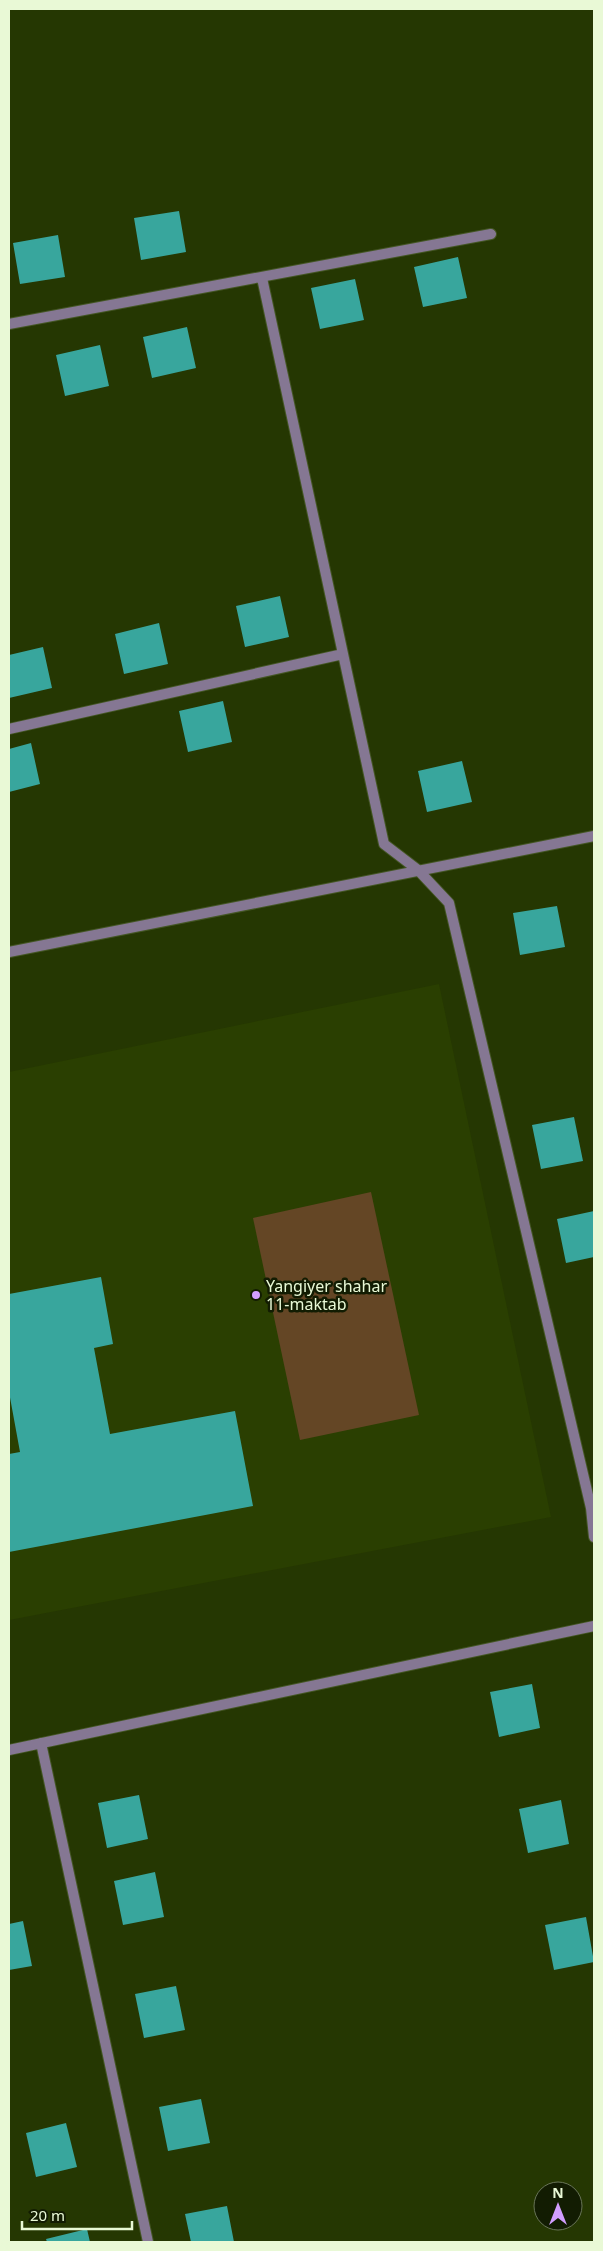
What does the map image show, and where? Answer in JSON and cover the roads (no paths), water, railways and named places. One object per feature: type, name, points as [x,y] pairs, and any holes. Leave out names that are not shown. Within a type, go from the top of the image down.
[{"type":"street","points":[[9,324],[491,234]]},
{"type":"street","points":[[262,278],[384,844],[418,870],[449,903],[591,1508],[594,1537]]},
{"type":"street","points":[[9,729],[343,654]]},
{"type":"street","points":[[9,952],[594,836]]},
{"type":"street","points":[[9,1750],[594,1626]]},
{"type":"street","points":[[41,1743],[148,2242]]},
{"type":"place","name":"Yangiyer shahar 11-maktab","points":[[256,1295]]}]
